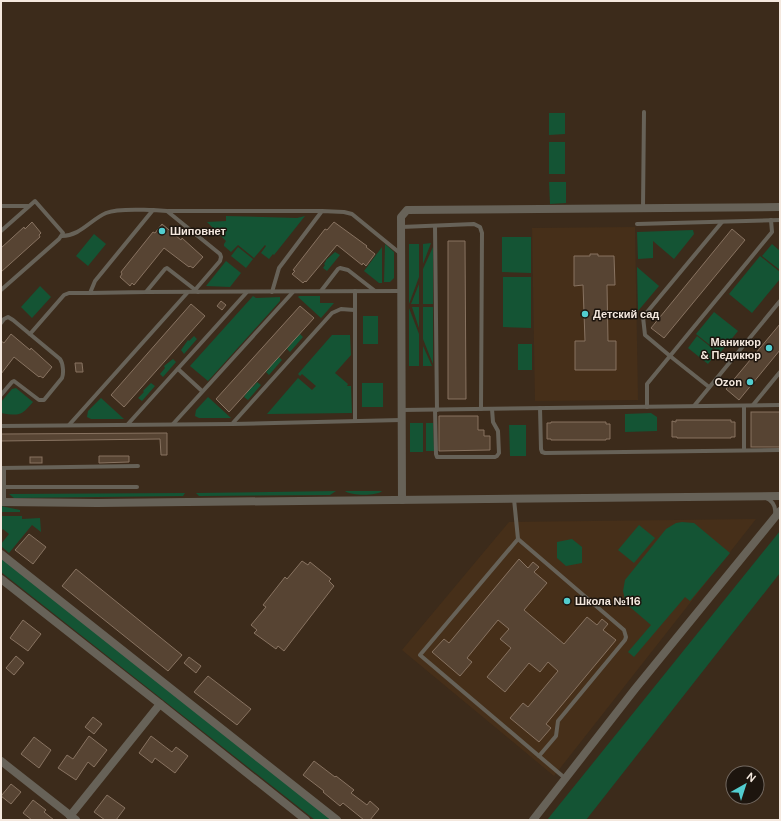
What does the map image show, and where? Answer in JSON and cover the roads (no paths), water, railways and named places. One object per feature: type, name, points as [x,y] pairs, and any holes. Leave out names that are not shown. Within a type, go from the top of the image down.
[{"type":"street","points":[[402,500],[401,217],[403,213],[411,209],[780,207]]},
{"type":"street","points":[[3,502],[97,503],[780,496]]},
{"type":"street","points":[[534,820],[635,689],[780,511]]},
{"type":"street","points":[[1,554],[337,820]]},
{"type":"street","points":[[1,579],[306,820]]},
{"type":"street","points":[[3,765],[73,818],[160,704]]},
{"type":"lane","points":[[643,207],[644,112]]},
{"type":"lane","points":[[1,230],[35,201],[61,230],[62,236]]},
{"type":"lane","points":[[1,206],[29,206]]},
{"type":"lane","points":[[1,290],[62,236],[73,235],[106,213],[128,210],[344,212],[352,214],[401,254]]},
{"type":"lane","points":[[90,293],[95,281],[153,210]]},
{"type":"lane","points":[[167,210],[220,254],[220,260],[197,291]]},
{"type":"lane","points":[[272,292],[279,268],[322,211]]},
{"type":"lane","points":[[648,407],[647,384],[772,232],[771,220]]},
{"type":"lane","points":[[637,224],[780,220]]},
{"type":"lane","points":[[709,387],[645,335],[643,317],[722,222]]},
{"type":"lane","points":[[401,227],[474,224],[480,227],[482,233],[482,409]]},
{"type":"lane","points":[[435,226],[436,456],[497,456],[499,453],[498,431],[492,422],[492,409]]},
{"type":"lane","points":[[146,292],[167,268],[197,291]]},
{"type":"lane","points":[[321,291],[340,268],[348,270],[375,291]]},
{"type":"lane","points":[[30,334],[64,295],[69,293],[197,291],[401,291]]},
{"type":"lane","points":[[354,291],[356,421]]},
{"type":"lane","points":[[69,425],[188,292]]},
{"type":"lane","points":[[128,424],[247,292]]},
{"type":"lane","points":[[173,424],[293,292]]},
{"type":"lane","points":[[694,406],[780,301]]},
{"type":"lane","points":[[232,424],[332,313],[340,309],[354,310]]},
{"type":"lane","points":[[1,323],[8,317],[62,361],[63,376],[42,401],[14,381],[1,395]]},
{"type":"lane","points":[[178,369],[202,391]]},
{"type":"lane","points":[[753,406],[780,372]]},
{"type":"lane","points":[[401,410],[780,405]]},
{"type":"lane","points":[[744,406],[744,450]]},
{"type":"lane","points":[[540,408],[541,449],[542,452],[545,453],[780,450]]},
{"type":"lane","points":[[1,426],[232,424],[401,420]]},
{"type":"lane","points":[[3,502],[2,468],[138,466]]},
{"type":"lane","points":[[3,487],[137,487]]},
{"type":"lane","points":[[760,496],[772,501],[775,506],[774,518]]},
{"type":"lane","points":[[514,499],[518,539],[624,630],[626,637],[558,721],[556,736],[539,756]]},
{"type":"lane","points":[[518,539],[420,655],[566,779]]},
{"type":"place","name":"Шиповнет","points":[[162,231]]},
{"type":"place","name":"Детский сад","points":[[585,314]]},
{"type":"place","name":"Маникюр & Педикюр","points":[[769,348]]},
{"type":"place","name":"Ozon","points":[[750,382]]},
{"type":"place","name":"Школа №116","points":[[567,601]]}]
